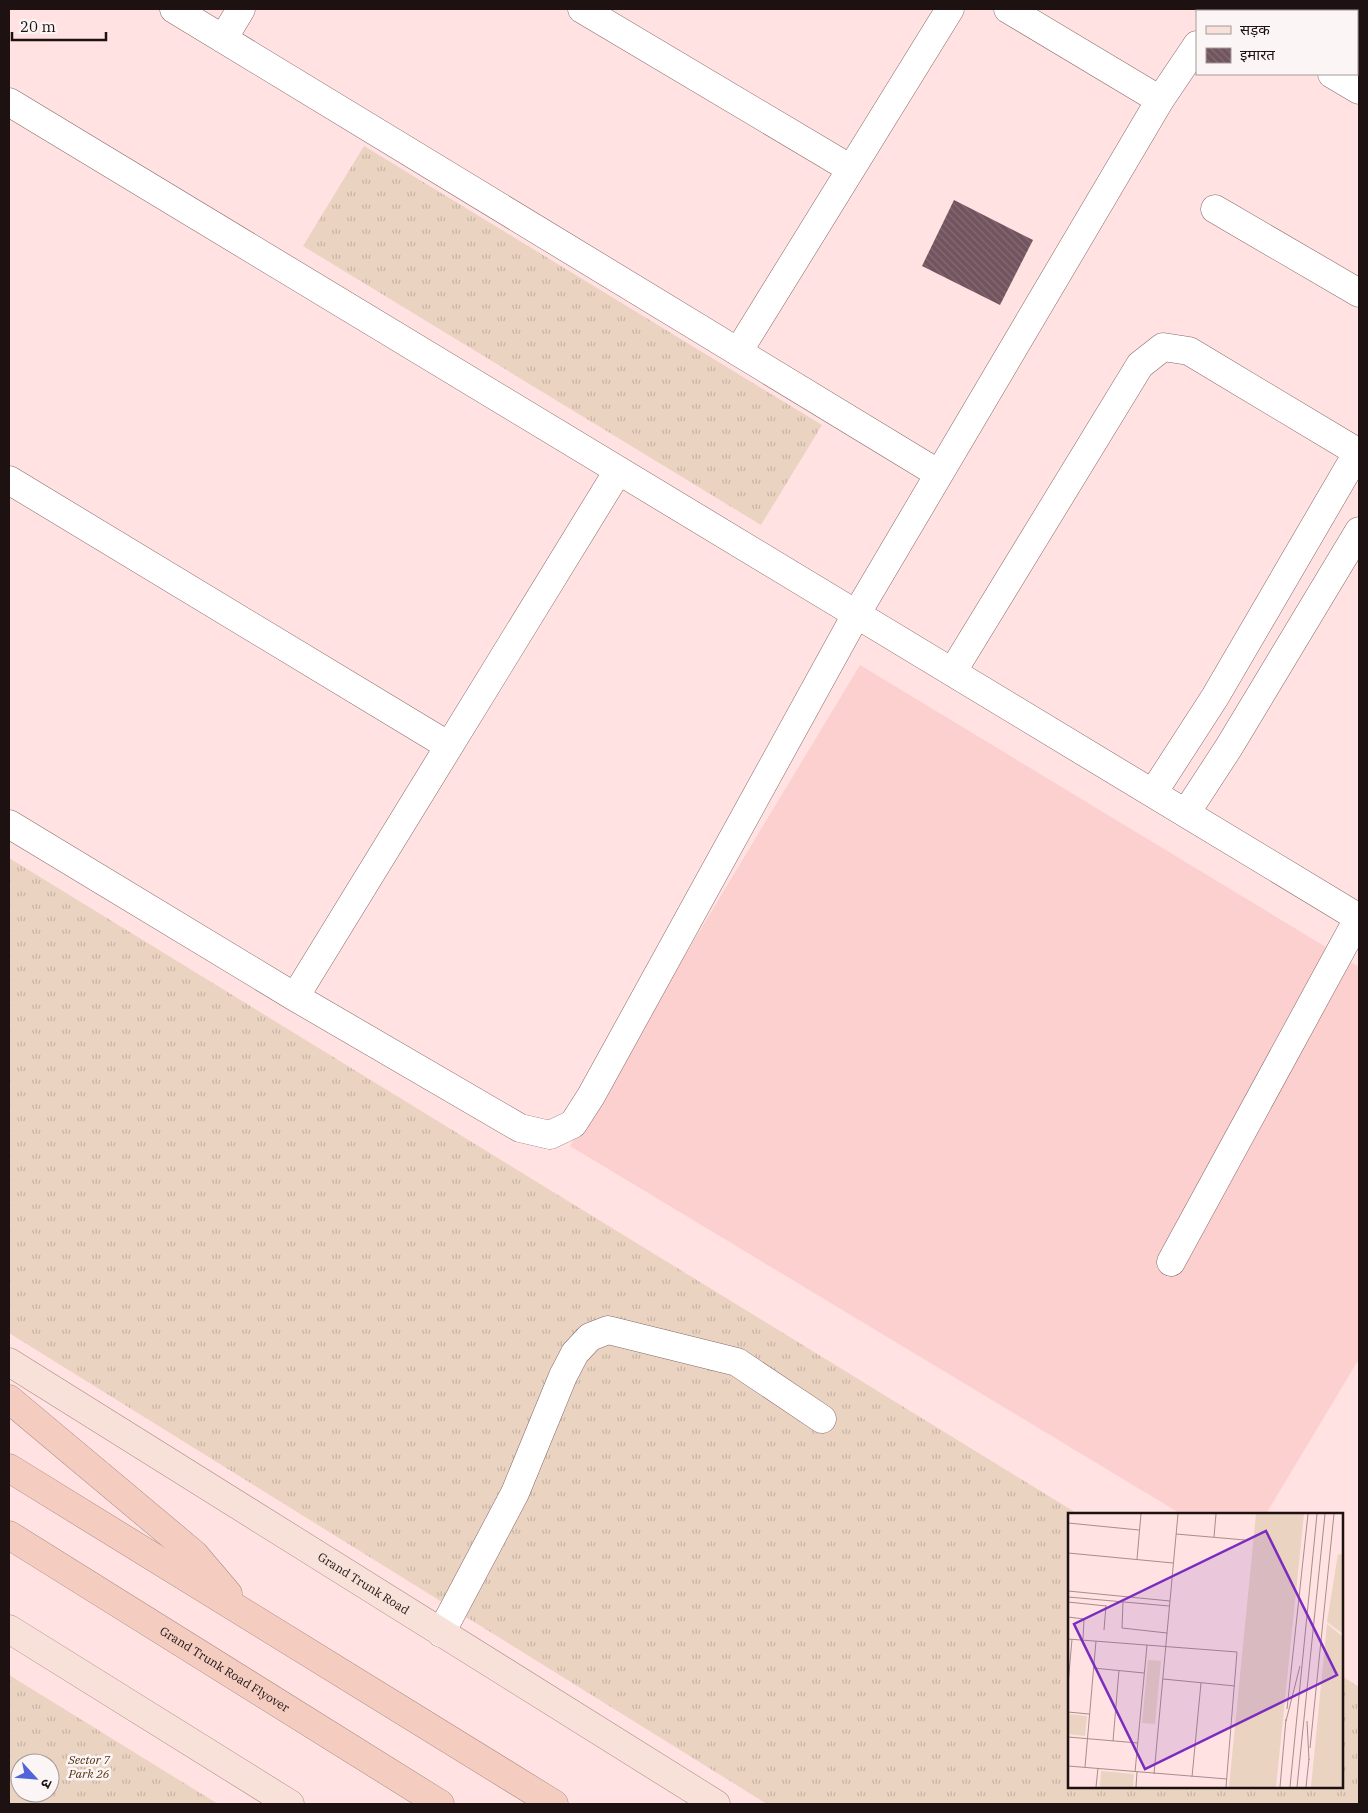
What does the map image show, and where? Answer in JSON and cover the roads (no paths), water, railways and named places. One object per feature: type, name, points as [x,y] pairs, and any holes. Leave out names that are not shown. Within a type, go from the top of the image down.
[{"type":"highway","points":[[9,1399],[194,1554],[244,1613]]},
{"type":"highway","points":[[9,1468],[554,1804]]},
{"type":"highway","name":"Grand Trunk Road Flyover","points":[[9,1535],[440,1804]]},
{"type":"main road","name":"Grand Trunk Road","points":[[9,1362],[716,1804]]},
{"type":"main road","points":[[9,1629],[290,1804]]},
{"type":"street","points":[[174,9],[939,474]]},
{"type":"street","points":[[223,39],[241,9]]},
{"type":"street","points":[[582,9],[851,169]]},
{"type":"street","points":[[738,352],[950,9]]},
{"type":"street","points":[[1008,9],[1160,100]]},
{"type":"street","points":[[9,824],[295,997],[520,1128],[550,1135],[573,1124],[591,1096],[857,613],[1160,100],[1196,46]]},
{"type":"street","points":[[1334,75],[1359,90]]},
{"type":"street","points":[[9,102],[618,471],[1154,792],[1359,918],[1172,1262]]},
{"type":"street","points":[[1216,209],[1359,293]]},
{"type":"street","points":[[953,671],[1140,365],[1163,347],[1189,351],[1359,452],[1215,697],[1154,792]]},
{"type":"street","points":[[295,997],[618,471]]},
{"type":"street","points":[[9,480],[449,746]]},
{"type":"street","points":[[1186,813],[1229,747],[1359,531]]},
{"type":"street","points":[[442,1633],[515,1493],[563,1376],[576,1353],[590,1337],[608,1330],[738,1362],[822,1419]]},
{"type":"park label","name":"Sector 7 Park 26","points":[[89,1767]]}]
